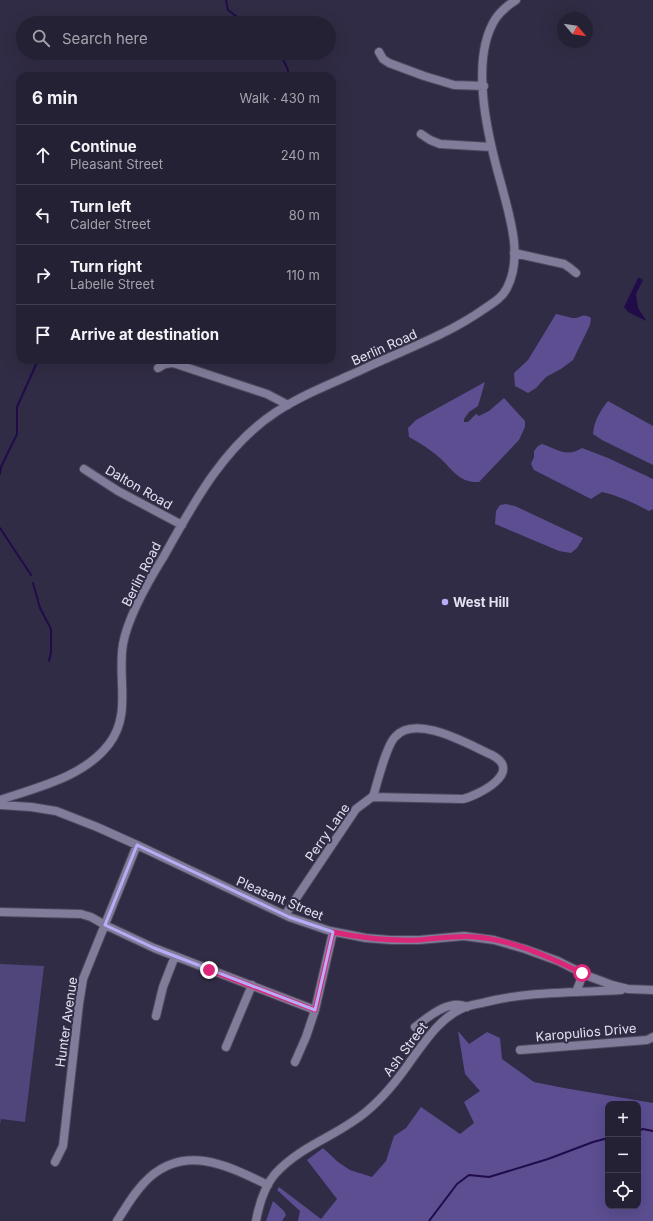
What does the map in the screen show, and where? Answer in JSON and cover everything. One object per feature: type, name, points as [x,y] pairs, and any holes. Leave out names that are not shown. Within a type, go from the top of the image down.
[{"type":"street","name":"Berlin Road","points":[[0,800],[71,774],[93,760],[110,743],[119,727],[122,711],[123,648],[127,632],[147,586],[182,525],[211,478],[239,444],[267,419],[288,405],[329,384],[439,336],[495,302],[501,297],[507,288],[513,270],[514,253],[509,218],[491,147],[486,120],[483,64],[488,36],[499,14],[516,0]]},
{"type":"street","points":[[379,52],[383,59],[389,63],[424,76],[454,85],[484,86]]},
{"type":"street","points":[[421,134],[440,144],[491,147]]},
{"type":"street","points":[[514,253],[564,264],[576,273]]},
{"type":"street","points":[[158,368],[165,364]]},
{"type":"street","points":[[176,364],[267,394],[288,405]]},
{"type":"street","name":"Dalton Road","points":[[84,469],[118,491],[182,525]]},
{"type":"street","points":[[409,728],[423,728],[440,732],[498,758],[502,764],[503,770],[498,780],[482,792],[472,797],[463,799],[373,797],[394,737],[409,728]]},
{"type":"street","name":"Perry Lane","points":[[285,915],[356,809],[373,797]]},
{"type":"street","name":"Pleasant Street","points":[[0,805],[31,806],[56,811],[137,845],[285,915],[333,932],[366,938],[391,940],[418,940],[464,936],[488,939],[526,949],[558,961],[582,973],[612,985],[628,989],[653,990]]},
{"type":"street","name":"Hunter Avenue","points":[[55,1162],[63,1146],[83,979],[137,845]]},
{"type":"street","points":[[0,912],[81,914],[91,917],[105,925],[175,956],[315,1010]]},
{"type":"street","points":[[295,1062],[306,1037],[315,1010],[333,932]]},
{"type":"street","points":[[156,1016],[163,987],[175,956]]},
{"type":"street","points":[[576,992],[582,973]]},
{"type":"street","points":[[226,1047],[252,985]]},
{"type":"street","name":"Ash Street","points":[[256,1221],[259,1208],[268,1185],[283,1165],[300,1152],[347,1126],[367,1111],[390,1089],[436,1027],[453,1014],[463,1008],[498,999],[520,996],[628,989]]},
{"type":"street","points":[[415,1027],[446,1007],[456,1004],[467,1007]]},
{"type":"street","name":"Karopulios Drive","points":[[520,1050],[647,1040],[653,1037]]},
{"type":"street","points":[[117,1221],[138,1189],[150,1176],[174,1164],[184,1161],[199,1160],[226,1166],[268,1185]]},
{"type":"highlighted area","points":[[137,845],[289,917],[333,932],[315,1010],[154,948],[105,925]]},
{"type":"shaded area","points":[[638,278],[643,280],[636,294],[638,308],[646,321],[628,312],[624,307]]},
{"type":"shaded area","points":[[556,314],[572,318],[588,316],[591,318],[590,325],[573,360],[561,369],[546,377],[536,388],[528,393],[515,386],[514,373],[528,360]]},
{"type":"shaded area","points":[[485,382],[478,406],[469,412],[464,419],[464,422],[468,422],[476,414],[479,416],[489,411],[504,398],[525,421],[525,427],[519,440],[479,482],[472,482],[461,478],[437,455],[409,437],[408,428],[416,420]]},
{"type":"shaded area","points":[[608,401],[653,426],[653,465],[593,434],[598,416]]},
{"type":"shaded area","points":[[542,444],[562,452],[577,451],[582,448],[608,458],[653,479],[653,509],[649,511],[626,500],[602,492],[591,499],[534,470],[531,464],[534,457],[534,451]]},
{"type":"shaded area","points":[[506,504],[515,506],[583,538],[577,548],[571,553],[559,551],[495,524],[496,511],[500,505]]},
{"type":"shaded area","points":[[0,964],[44,966],[25,1122],[1,1119],[0,1124]]},
{"type":"shaded area","points":[[458,1031],[469,1044],[487,1032],[500,1038],[502,1059],[534,1082],[653,1103],[653,1221],[298,1221],[300,1211],[277,1190],[279,1187],[321,1219],[337,1199],[307,1160],[323,1148],[338,1162],[350,1170],[372,1177],[386,1161],[394,1136],[406,1128],[421,1107],[460,1134],[474,1123],[464,1102],[480,1091],[465,1074]]},
{"type":"shaded area","points":[[273,1201],[284,1211],[286,1215],[282,1221],[266,1221]]},
{"type":"waterway","points":[[226,0],[228,10],[236,16]]},
{"type":"waterway","points":[[283,60],[288,72]]},
{"type":"waterway","points":[[0,474],[1,467],[17,434],[17,407],[36,364]]},
{"type":"waterway","points":[[0,528],[31,575]]},
{"type":"waterway","points":[[33,583],[40,608],[51,629],[51,652],[49,661]]},
{"type":"waterway","points":[[641,1130],[653,1131]]},
{"type":"waterway","points":[[429,1221],[457,1184],[469,1175],[489,1177],[548,1159],[605,1139]]},
{"type":"place","name":"West Hill","points":[[445,602]]},
{"type":"route","points":[[209,970],[315,1010],[333,932],[350,936],[391,940],[418,940],[464,936],[477,937],[508,943],[526,949],[558,961],[582,973]]}]
